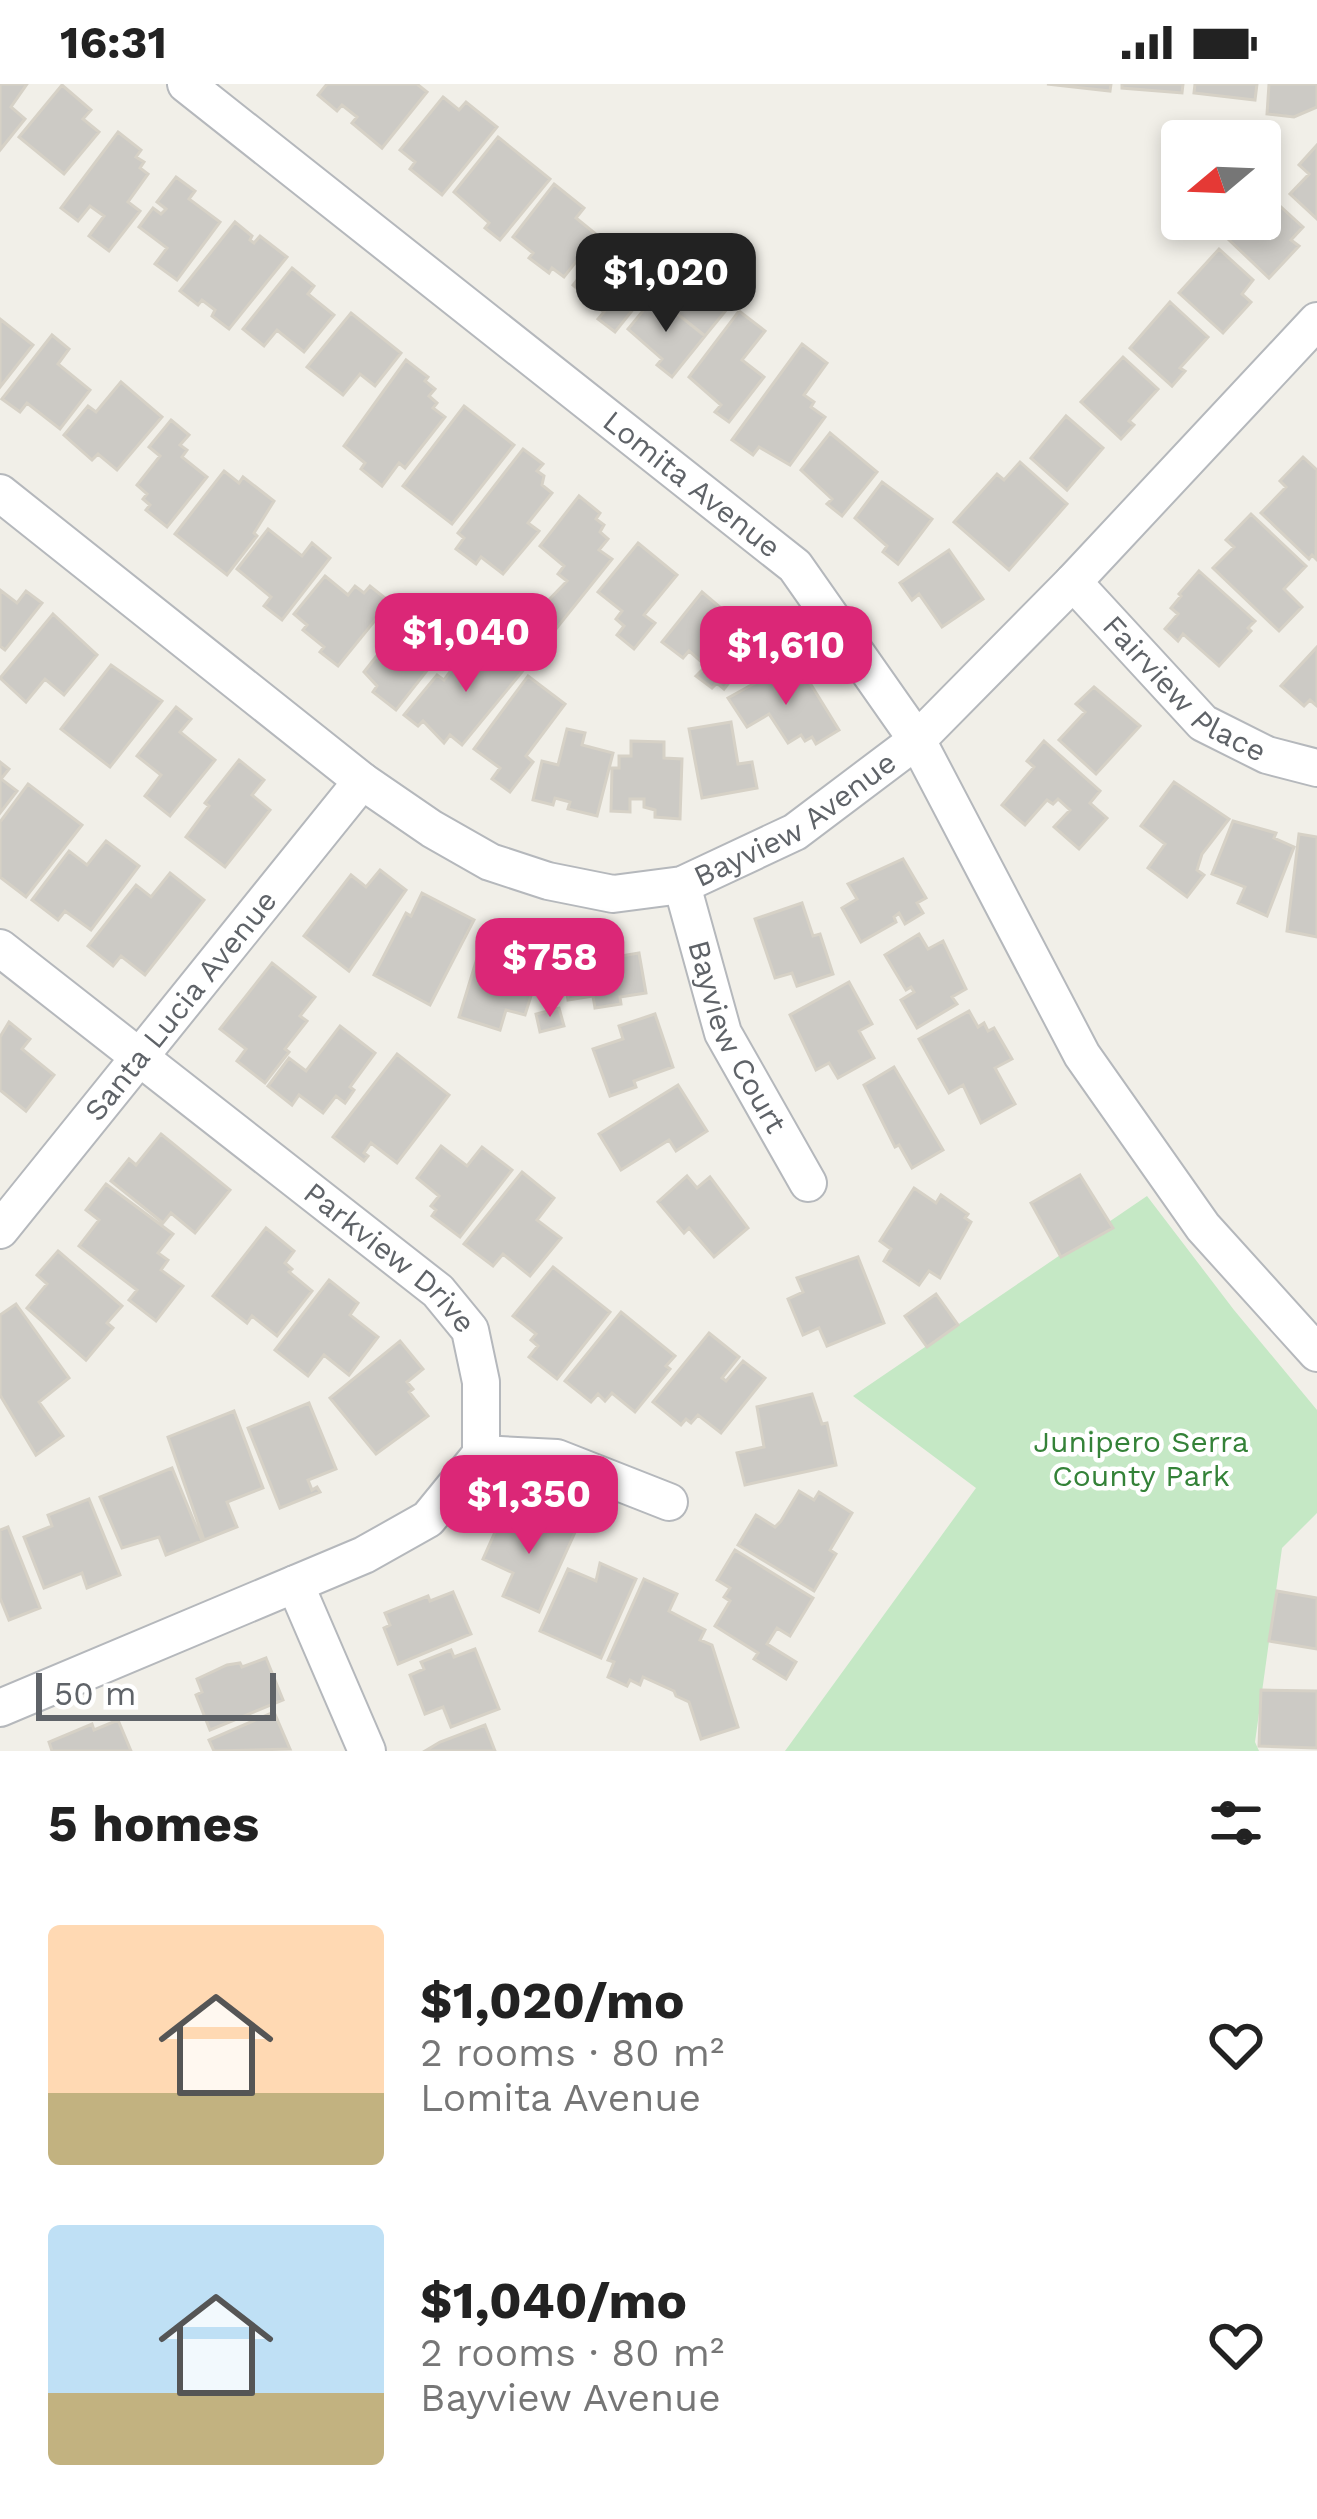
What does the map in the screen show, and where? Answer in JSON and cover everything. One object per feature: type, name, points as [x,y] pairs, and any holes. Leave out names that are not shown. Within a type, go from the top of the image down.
[{"type":"street","name":"Lomita Avenue","points":[[186,84],[794,566],[917,740],[1082,1054],[1203,1227],[1317,1353]]},
{"type":"street","name":"Bayview Avenue","points":[[0,493],[362,782],[490,862],[548,881],[613,894],[682,885],[795,832],[917,740],[1073,582],[1317,321]]},
{"type":"street","name":"Fairview Place","points":[[1073,582],[1203,723],[1267,755],[1317,768]]},
{"type":"street","name":"Santa Lucia Avenue","points":[[0,1230],[362,782]]},
{"type":"street","name":"Bayview Court","points":[[682,885],[723,1034],[808,1183]]},
{"type":"street","name":"Parkview Drive","points":[[0,947],[438,1291],[470,1330],[481,1382],[481,1454]]},
{"type":"street","points":[[0,1708],[364,1555],[428,1520],[481,1454],[557,1458],[669,1502]]},
{"type":"street","points":[[296,1584],[368,1751]]},
{"type":"green space","name":"Junipero Serra County Park","points":[[1147,1196],[1317,1410],[1317,1513],[1282,1548],[1255,1742],[1259,1751],[785,1751],[976,1488],[853,1396]]},
{"type":"building","points":[[0,84],[27,84],[11,107],[25,119],[0,150]]},
{"type":"building","points":[[327,84],[417,84],[427,92],[382,148],[352,123],[357,117],[342,105],[337,111],[318,95]]},
{"type":"building","points":[[1047,84],[1111,84],[1110,91]]},
{"type":"building","points":[[1122,84],[1183,84],[1182,93],[1122,88]]},
{"type":"building","points":[[1195,84],[1257,84],[1255,100],[1194,93]]},
{"type":"building","points":[[1269,84],[1317,84],[1317,107],[1294,117],[1267,114]]},
{"type":"building","points":[[62,85],[91,110],[83,119],[99,132],[64,174],[19,137]]},
{"type":"building","points":[[443,97],[459,110],[466,102],[497,127],[442,195],[410,169],[415,162],[400,150]]},
{"type":"building","points":[[118,132],[141,150],[136,157],[144,162],[140,168],[148,174],[128,202],[140,211],[109,251],[89,236],[104,216],[90,206],[78,221],[61,208]]},
{"type":"building","points":[[498,137],[550,179],[500,240],[485,228],[489,223],[454,192]]},
{"type":"building","points":[[1317,145],[1317,219],[1290,194],[1309,174],[1299,165]]},
{"type":"building","points":[[176,177],[195,191],[189,199],[220,222],[177,280],[155,264],[167,248],[139,227],[153,208],[161,214],[166,209],[157,202]]},
{"type":"building","points":[[554,184],[584,208],[576,218],[597,235],[564,277],[552,268],[549,273],[529,258],[533,253],[513,237]]},
{"type":"building","points":[[1281,207],[1303,227],[1291,240],[1299,246],[1269,278],[1229,240],[1281,240]]},
{"type":"building","points":[[235,222],[254,243],[260,236],[287,257],[229,329],[212,316],[215,310],[202,300],[198,305],[180,291]]},
{"type":"building","points":[[613,235],[632,250],[621,264],[651,287],[615,332],[598,319],[604,312],[573,285]]},
{"type":"building","points":[[1219,249],[1253,280],[1242,294],[1251,302],[1223,333],[1179,293]]},
{"type":"building","points":[[682,263],[732,303],[705,336],[655,296]]},
{"type":"building","points":[[292,268],[314,286],[308,294],[334,315],[304,352],[277,330],[264,346],[243,329]]},
{"type":"building","points":[[655,296],[705,336],[672,377],[657,365],[662,359],[628,329]]},
{"type":"building","points":[[1170,302],[1208,337],[1180,368],[1185,371],[1172,386],[1130,348]]},
{"type":"building","points":[[739,311],[765,331],[742,360],[764,377],[729,422],[715,412],[721,405],[689,377]]},
{"type":"building","points":[[351,313],[401,353],[375,386],[360,374],[343,395],[307,367]]},
{"type":"building","points":[[0,319],[33,345],[0,387]]},
{"type":"building","points":[[52,335],[69,349],[58,364],[90,390],[60,429],[27,403],[20,412],[2,399]]},
{"type":"building","points":[[802,344],[827,363],[804,395],[825,417],[790,465],[759,447],[753,455],[732,440]]},
{"type":"building","points":[[1123,357],[1158,389],[1129,421],[1134,425],[1121,439],[1081,402]]},
{"type":"building","points":[[406,360],[428,377],[425,381],[435,389],[429,396],[437,403],[433,408],[445,417],[405,468],[399,463],[382,486],[344,446]]},
{"type":"building","points":[[121,382],[162,417],[117,470],[98,454],[92,460],[64,435],[88,406],[96,412]]},
{"type":"building","points":[[464,406],[514,445],[452,524],[403,486]]},
{"type":"building","points":[[1066,416],[1103,448],[1067,490],[1031,458]]},
{"type":"building","points":[[171,420],[189,435],[180,445],[187,450],[182,457],[207,477],[167,527],[146,510],[150,505],[143,499],[147,494],[137,485],[160,456],[149,447]]},
{"type":"building","points":[[830,433],[877,472],[842,516],[827,504],[832,499],[801,470]]},
{"type":"building","points":[[523,449],[543,464],[537,471],[544,476],[542,485],[552,493],[528,523],[539,531],[503,574],[481,557],[476,564],[456,549],[464,538],[458,533]]},
{"type":"building","points":[[1303,457],[1317,470],[1316,559],[1312,555],[1309,559],[1261,513],[1286,487],[1280,481]]},
{"type":"building","points":[[1020,462],[1067,504],[1009,570],[954,522],[997,474],[1004,480]]},
{"type":"building","points":[[224,471],[239,483],[243,477],[274,501],[254,533],[257,536],[227,575],[175,534]]},
{"type":"building","points":[[882,482],[932,519],[898,564],[883,552],[887,546],[855,518]]},
{"type":"building","points":[[579,496],[600,513],[596,519],[604,525],[600,532],[608,539],[599,550],[612,559],[556,629],[536,613],[567,581],[558,574],[564,566],[540,546]]},
{"type":"building","points":[[1251,514],[1306,566],[1284,589],[1302,607],[1279,631],[1213,568],[1234,547],[1226,540]]},
{"type":"building","points":[[268,529],[302,556],[312,543],[330,558],[282,620],[264,606],[271,597],[237,569]]},
{"type":"building","points":[[638,543],[677,575],[644,615],[655,623],[634,649],[617,635],[624,626],[616,619],[622,611],[598,592]]},
{"type":"building","points":[[949,550],[983,599],[942,627],[919,594],[912,600],[900,583]]},
{"type":"building","points":[[1199,571],[1255,621],[1219,666],[1183,634],[1178,641],[1165,629],[1178,614],[1171,608],[1179,594]]},
{"type":"building","points":[[325,576],[348,595],[355,586],[364,593],[370,586],[390,602],[338,666],[320,652],[324,647],[303,630],[307,625],[294,614]]},
{"type":"building","points":[[0,590],[17,603],[26,591],[42,603],[5,650],[0,646]]},
{"type":"building","points":[[702,592],[741,625],[722,649],[742,666],[724,689],[717,683],[712,688],[696,676],[706,666],[689,651],[683,658],[662,642]]},
{"type":"building","points":[[400,600],[451,640],[396,710],[373,692],[377,686],[364,672],[390,639],[378,629]]},
{"type":"building","points":[[53,614],[97,655],[64,695],[45,679],[26,702],[0,678]]},
{"type":"building","points":[[493,640],[526,667],[462,745],[450,735],[444,743],[423,721],[418,726],[404,715],[437,675],[444,680],[455,665],[465,674]]},
{"type":"building","points":[[1317,647],[1317,706],[1310,700],[1304,706],[1281,686]]},
{"type":"building","points":[[111,665],[162,701],[110,767],[61,729]]},
{"type":"building","points":[[775,672],[783,685],[805,675],[839,730],[816,744],[812,737],[805,741],[801,735],[788,743],[769,714],[747,727],[728,698]]},
{"type":"building","points":[[528,676],[565,704],[526,756],[533,762],[510,792],[492,779],[500,768],[474,749]]},
{"type":"building","points":[[1094,687],[1140,726],[1096,774],[1059,740],[1085,712],[1076,704]]},
{"type":"building","points":[[176,707],[191,719],[180,732],[215,760],[170,816],[145,796],[161,775],[137,756]]},
{"type":"building","points":[[731,722],[738,764],[752,762],[757,788],[702,798],[689,729]]},
{"type":"building","points":[[567,729],[585,733],[582,745],[613,753],[597,816],[568,809],[570,802],[555,798],[553,805],[533,800],[542,761],[558,765]]},
{"type":"building","points":[[631,741],[664,742],[664,758],[682,759],[680,819],[655,817],[655,810],[644,807],[644,799],[630,799],[630,812],[611,811],[612,768],[619,768],[619,756],[631,756]]},
{"type":"building","points":[[1044,741],[1100,791],[1090,803],[1107,818],[1079,849],[1054,827],[1070,810],[1058,799],[1053,804],[1047,800],[1025,825],[1002,805],[1034,767],[1027,761]]},
{"type":"building","points":[[239,760],[264,780],[252,795],[270,810],[225,867],[186,837],[209,806],[205,803]]},
{"type":"building","points":[[0,762],[9,769],[1,779],[17,791],[0,813]]},
{"type":"building","points":[[1174,782],[1229,819],[1202,854],[1197,870],[1204,875],[1187,897],[1148,868],[1165,844],[1141,826]]},
{"type":"building","points":[[28,784],[82,825],[26,897],[0,877],[0,822]]},
{"type":"building","points":[[1233,821],[1276,833],[1274,838],[1294,847],[1267,916],[1238,903],[1245,887],[1212,874]]},
{"type":"building","points":[[1299,834],[1317,837],[1317,937],[1287,931]]},
{"type":"building","points":[[106,841],[139,866],[91,930],[65,911],[58,920],[32,900],[69,851],[87,865]]},
{"type":"building","points":[[903,859],[926,898],[917,903],[923,913],[905,924],[899,913],[896,922],[861,942],[842,908],[857,899],[848,884]]},
{"type":"building","points":[[380,870],[406,890],[349,971],[304,936],[351,875],[366,887]]},
{"type":"building","points":[[170,873],[204,900],[145,975],[121,956],[113,966],[88,946],[136,885],[151,897]]},
{"type":"building","points":[[422,893],[474,920],[430,1005],[374,975],[406,913],[411,916]]},
{"type":"building","points":[[802,903],[813,936],[820,934],[833,974],[797,986],[792,973],[775,978],[755,919]]},
{"type":"building","points":[[486,929],[540,946],[529,978],[536,980],[525,1015],[506,1010],[500,1030],[459,1017]]},
{"type":"building","points":[[919,934],[928,949],[943,941],[966,989],[952,997],[957,1004],[917,1028],[901,1000],[914,992],[911,987],[906,990],[885,955]]},
{"type":"building","points":[[618,938],[621,956],[639,953],[646,993],[595,1008],[593,996],[568,1000],[561,955],[587,950],[586,943]]},
{"type":"building","points":[[272,963],[315,997],[300,1016],[307,1021],[285,1049],[289,1052],[265,1083],[237,1061],[246,1049],[220,1029]]},
{"type":"building","points":[[849,982],[872,1024],[859,1031],[874,1058],[838,1078],[829,1063],[816,1070],[790,1015]]},
{"type":"building","points":[[559,1008],[564,1026],[540,1032],[536,1014]]},
{"type":"building","points":[[969,1011],[978,1027],[984,1023],[988,1031],[994,1028],[1012,1059],[995,1068],[1015,1104],[981,1123],[963,1085],[949,1093],[919,1039]]},
{"type":"building","points":[[655,1014],[673,1067],[610,1096],[593,1049],[623,1039],[619,1026]]},
{"type":"building","points":[[9,1022],[30,1039],[22,1049],[54,1075],[26,1111],[0,1090],[0,1037]]},
{"type":"building","points":[[340,1026],[375,1053],[350,1087],[354,1090],[345,1103],[336,1096],[323,1113],[299,1095],[292,1105],[268,1086],[289,1058],[306,1071]]},
{"type":"building","points":[[397,1054],[449,1095],[397,1163],[371,1143],[364,1161],[333,1137]]},
{"type":"building","points":[[894,1067],[943,1150],[912,1168],[899,1145],[895,1147],[864,1085]]},
{"type":"building","points":[[678,1085],[707,1131],[676,1151],[669,1140],[621,1170],[599,1134]]},
{"type":"building","points":[[161,1134],[230,1190],[195,1233],[171,1213],[163,1223],[111,1181],[129,1159],[136,1165]]},
{"type":"building","points":[[441,1146],[467,1166],[482,1147],[512,1170],[460,1237],[432,1216],[436,1210],[431,1206],[439,1196],[417,1178]]},
{"type":"building","points":[[522,1172],[554,1198],[537,1220],[561,1238],[530,1276],[503,1254],[493,1266],[464,1244]]},
{"type":"building","points":[[1080,1175],[1113,1228],[1061,1257],[1031,1203]]},
{"type":"building","points":[[687,1176],[697,1188],[710,1177],[748,1228],[714,1257],[689,1228],[684,1233],[658,1202]]},
{"type":"building","points":[[106,1184],[173,1234],[158,1253],[168,1260],[161,1270],[183,1286],[156,1321],[129,1300],[137,1290],[79,1246],[99,1220],[86,1210]]},
{"type":"building","points":[[914,1188],[936,1203],[941,1195],[968,1214],[965,1218],[971,1222],[940,1278],[929,1271],[919,1285],[884,1261],[891,1249],[880,1241]]},
{"type":"building","points":[[266,1228],[294,1251],[285,1263],[292,1269],[289,1272],[312,1291],[277,1336],[252,1316],[247,1323],[213,1296]]},
{"type":"building","points":[[58,1251],[122,1306],[107,1323],[113,1328],[86,1360],[27,1308],[47,1284],[37,1275]]},
{"type":"building","points":[[858,1257],[884,1323],[827,1346],[819,1328],[803,1335],[788,1299],[803,1292],[797,1278]]},
{"type":"building","points":[[553,1267],[610,1312],[557,1379],[529,1357],[538,1346],[531,1340],[536,1334],[513,1316]]},
{"type":"building","points":[[329,1280],[358,1303],[350,1315],[378,1337],[349,1375],[324,1355],[308,1376],[275,1350]]},
{"type":"building","points":[[936,1294],[958,1325],[927,1347],[905,1316]]},
{"type":"building","points":[[16,1304],[69,1378],[39,1402],[63,1436],[36,1455],[0,1395],[0,1315]]},
{"type":"building","points":[[621,1312],[675,1356],[635,1412],[612,1393],[605,1401],[598,1394],[591,1402],[565,1381]]},
{"type":"building","points":[[709,1333],[739,1357],[722,1378],[726,1381],[743,1361],[765,1378],[721,1433],[698,1415],[681,1425],[653,1402]]},
{"type":"building","points":[[400,1341],[423,1369],[407,1382],[428,1416],[376,1454],[330,1398]]},
{"type":"building","points":[[812,1394],[822,1424],[827,1423],[836,1465],[745,1485],[737,1453],[764,1447],[757,1407]]},
{"type":"building","points":[[309,1403],[336,1469],[308,1480],[312,1490],[317,1487],[320,1492],[280,1508],[248,1428]]},
{"type":"building","points":[[234,1411],[263,1488],[227,1502],[237,1527],[204,1540],[168,1437]]},
{"type":"building","points":[[172,1468],[202,1541],[166,1555],[159,1537],[122,1548],[100,1497]]},
{"type":"building","points":[[799,1491],[814,1500],[819,1492],[852,1513],[814,1591],[738,1545],[756,1515],[775,1527]]},
{"type":"building","points":[[89,1499],[120,1575],[87,1588],[82,1573],[44,1588],[24,1537],[52,1526],[48,1515]]},
{"type":"building","points":[[503,1514],[536,1529],[542,1515],[576,1530],[539,1612],[503,1596],[513,1573],[483,1559]]},
{"type":"building","points":[[8,1527],[40,1608],[9,1620],[0,1598],[0,1530]]},
{"type":"building","points":[[735,1550],[813,1598],[790,1636],[777,1628],[767,1644],[796,1662],[786,1679],[754,1659],[758,1653],[715,1626],[730,1601],[724,1597],[730,1588],[717,1580]]},
{"type":"building","points":[[600,1563],[636,1579],[601,1658],[540,1631],[568,1569],[596,1581]]},
{"type":"building","points":[[644,1579],[677,1594],[669,1611],[705,1630],[700,1640],[712,1645],[738,1727],[701,1739],[689,1702],[674,1691],[643,1677],[640,1685],[630,1680],[627,1686],[608,1677],[614,1662],[608,1660]]},
{"type":"building","points":[[1277,1591],[1317,1598],[1317,1649],[1269,1641]]},
{"type":"building","points":[[453,1592],[471,1634],[398,1664],[384,1628],[390,1625],[385,1613]]},
{"type":"building","points":[[475,1649],[499,1709],[451,1727],[443,1707],[425,1714],[410,1675],[424,1669],[421,1662],[451,1650],[454,1657]]},
{"type":"building","points":[[266,1658],[283,1700],[210,1730],[196,1695],[202,1692],[197,1679],[227,1665],[240,1663],[242,1667]]},
{"type":"building","points":[[1261,1690],[1317,1691],[1317,1748],[1259,1746]]},
{"type":"building","points":[[274,1712],[290,1749],[214,1751],[209,1740]]},
{"type":"building","points":[[118,1720],[131,1751],[52,1751],[49,1742],[92,1724],[94,1730]]},
{"type":"building","points":[[485,1725],[495,1751],[425,1751],[440,1742]]}]
